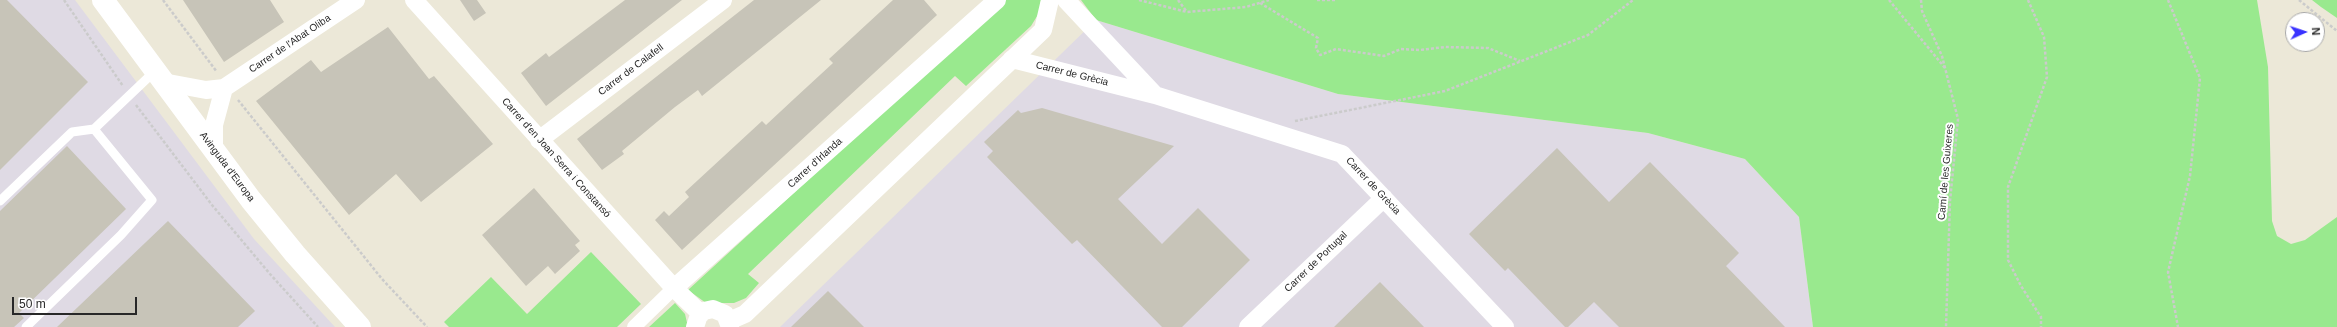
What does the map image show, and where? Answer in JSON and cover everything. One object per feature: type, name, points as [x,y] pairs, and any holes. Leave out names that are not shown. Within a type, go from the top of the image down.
[{"type":"street","name":"Avinguda d'Europa","points":[[103,0],[159,77],[295,254],[360,327]]},
{"type":"street","name":"Carrer de l'Abat Oliba","points":[[159,77],[206,90],[226,86],[356,0]]},
{"type":"street","name":"Carrer d'en Joan Serra i Constansó","points":[[414,0],[674,288],[698,320]]},
{"type":"street","name":"Carrer de Calafell","points":[[540,140],[723,0]]},
{"type":"street","name":"Carrer d'Irlanda","points":[[634,327],[674,288],[997,0]]},
{"type":"street","points":[[698,320],[715,309],[725,314],[730,324],[745,314],[1042,30],[1050,0]]},
{"type":"street","name":"Carrer de Grècia","points":[[1066,0],[1155,95]]},
{"type":"street","name":"Carrer de Grècia","points":[[1012,60],[1155,95],[1342,154],[1505,327]]},
{"type":"street","points":[[214,148],[213,133],[218,106],[226,86]]},
{"type":"street","points":[[187,114],[206,90]]},
{"type":"street","points":[[187,114],[204,112],[218,106]]},
{"type":"street","name":"Carrer de Portugal","points":[[1248,327],[1384,198]]},
{"type":"lane","points":[[0,201],[72,132],[94,128],[129,96],[159,77]]},
{"type":"lane","points":[[26,327],[121,235],[152,200],[94,128]]},
{"type":"path","points":[[64,0],[129,96],[212,205],[270,274],[318,327]]},
{"type":"path","points":[[163,0],[226,86],[382,279],[427,327]]},
{"type":"path","points":[[1139,0],[1187,12],[1246,7],[1269,0]]},
{"type":"path","points":[[1178,0],[1187,12]]},
{"type":"path","points":[[1317,0],[1335,0]]},
{"type":"path","points":[[1292,122],[1445,91],[1588,34],[1633,0]]},
{"type":"path","points":[[1889,0],[1945,69]]},
{"type":"path","name":"Camí de les Guixeres","points":[[1921,0],[1922,11],[1942,56],[1958,120],[1950,201],[1946,327]]},
{"type":"path","points":[[2028,0],[2044,37],[2047,77],[2008,187],[2008,260],[2020,286],[2041,317],[2041,327]]},
{"type":"path","points":[[2168,0],[2200,78],[2190,176],[2168,272],[2178,327]]},
{"type":"path","points":[[2299,0],[2337,31]]},
{"type":"path","points":[[1260,3],[1318,38],[1316,48],[1320,55],[1336,49],[1384,56],[1401,49],[1420,50],[1445,47],[1488,48],[1520,61]]},
{"type":"shaded area","points":[[0,0],[75,0],[254,239],[335,327],[0,327]]},
{"type":"shaded area","points":[[1096,20],[1338,94],[1648,133],[1745,159],[1799,217],[1813,327],[780,327]]},
{"type":"green space","points":[[1004,0],[1041,0],[1039,13],[1031,26],[966,86],[955,76],[748,274],[759,283],[746,298],[734,303],[706,303],[688,290]]},
{"type":"green space","points":[[1081,0],[2257,0],[2268,67],[2272,221],[2277,236],[2291,244],[2305,240],[2337,217],[2337,327],[1813,327],[1799,217],[1745,159],[1648,133],[1338,94],[1096,20]]},
{"type":"green space","points":[[2312,0],[2337,0],[2337,18],[2321,7]]},
{"type":"green space","points":[[591,252],[641,304],[617,327],[449,327],[444,322],[491,277],[527,314]]},
{"type":"green space","points":[[675,303],[685,314],[688,327],[649,327]]},
{"type":"building","points":[[0,0],[7,0],[88,82],[0,170]]},
{"type":"building","points":[[183,0],[270,0],[284,22],[224,62]]},
{"type":"building","points":[[460,0],[477,0],[486,13],[474,21]]},
{"type":"building","points":[[625,0],[682,0],[546,106],[521,73],[546,53],[549,57]]},
{"type":"building","points":[[754,0],[821,0],[702,96],[698,90],[675,107],[622,151],[624,154],[602,170],[577,139]]},
{"type":"building","points":[[893,0],[924,0],[937,15],[682,250],[655,220],[664,211],[669,216],[689,197],[685,192],[762,121],[766,125],[833,63],[829,59]]},
{"type":"building","points":[[388,27],[429,79],[434,76],[493,144],[421,202],[396,174],[349,215],[256,101],[311,60],[321,72]]},
{"type":"building","points":[[1042,108],[1174,146],[1118,199],[1162,244],[1198,208],[1250,260],[1182,327],[1162,327],[1077,240],[1072,244],[987,157],[993,151],[984,142],[1018,110],[1021,113]]},
{"type":"building","points":[[67,146],[126,209],[19,313],[24,318],[14,327],[0,327],[0,211]]},
{"type":"building","points":[[1557,148],[1609,202],[1650,162],[1739,253],[1726,266],[1785,327],[1619,327],[1594,302],[1568,327],[1565,327],[1508,268],[1505,271],[1469,234]]},
{"type":"building","points":[[534,188],[580,241],[575,245],[580,251],[555,274],[548,266],[526,286],[482,235]]},
{"type":"building","points":[[168,221],[255,311],[238,327],[57,327]]},
{"type":"building","points":[[1380,282],[1424,327],[1334,327]]},
{"type":"building","points":[[828,291],[864,327],[791,327]]}]
